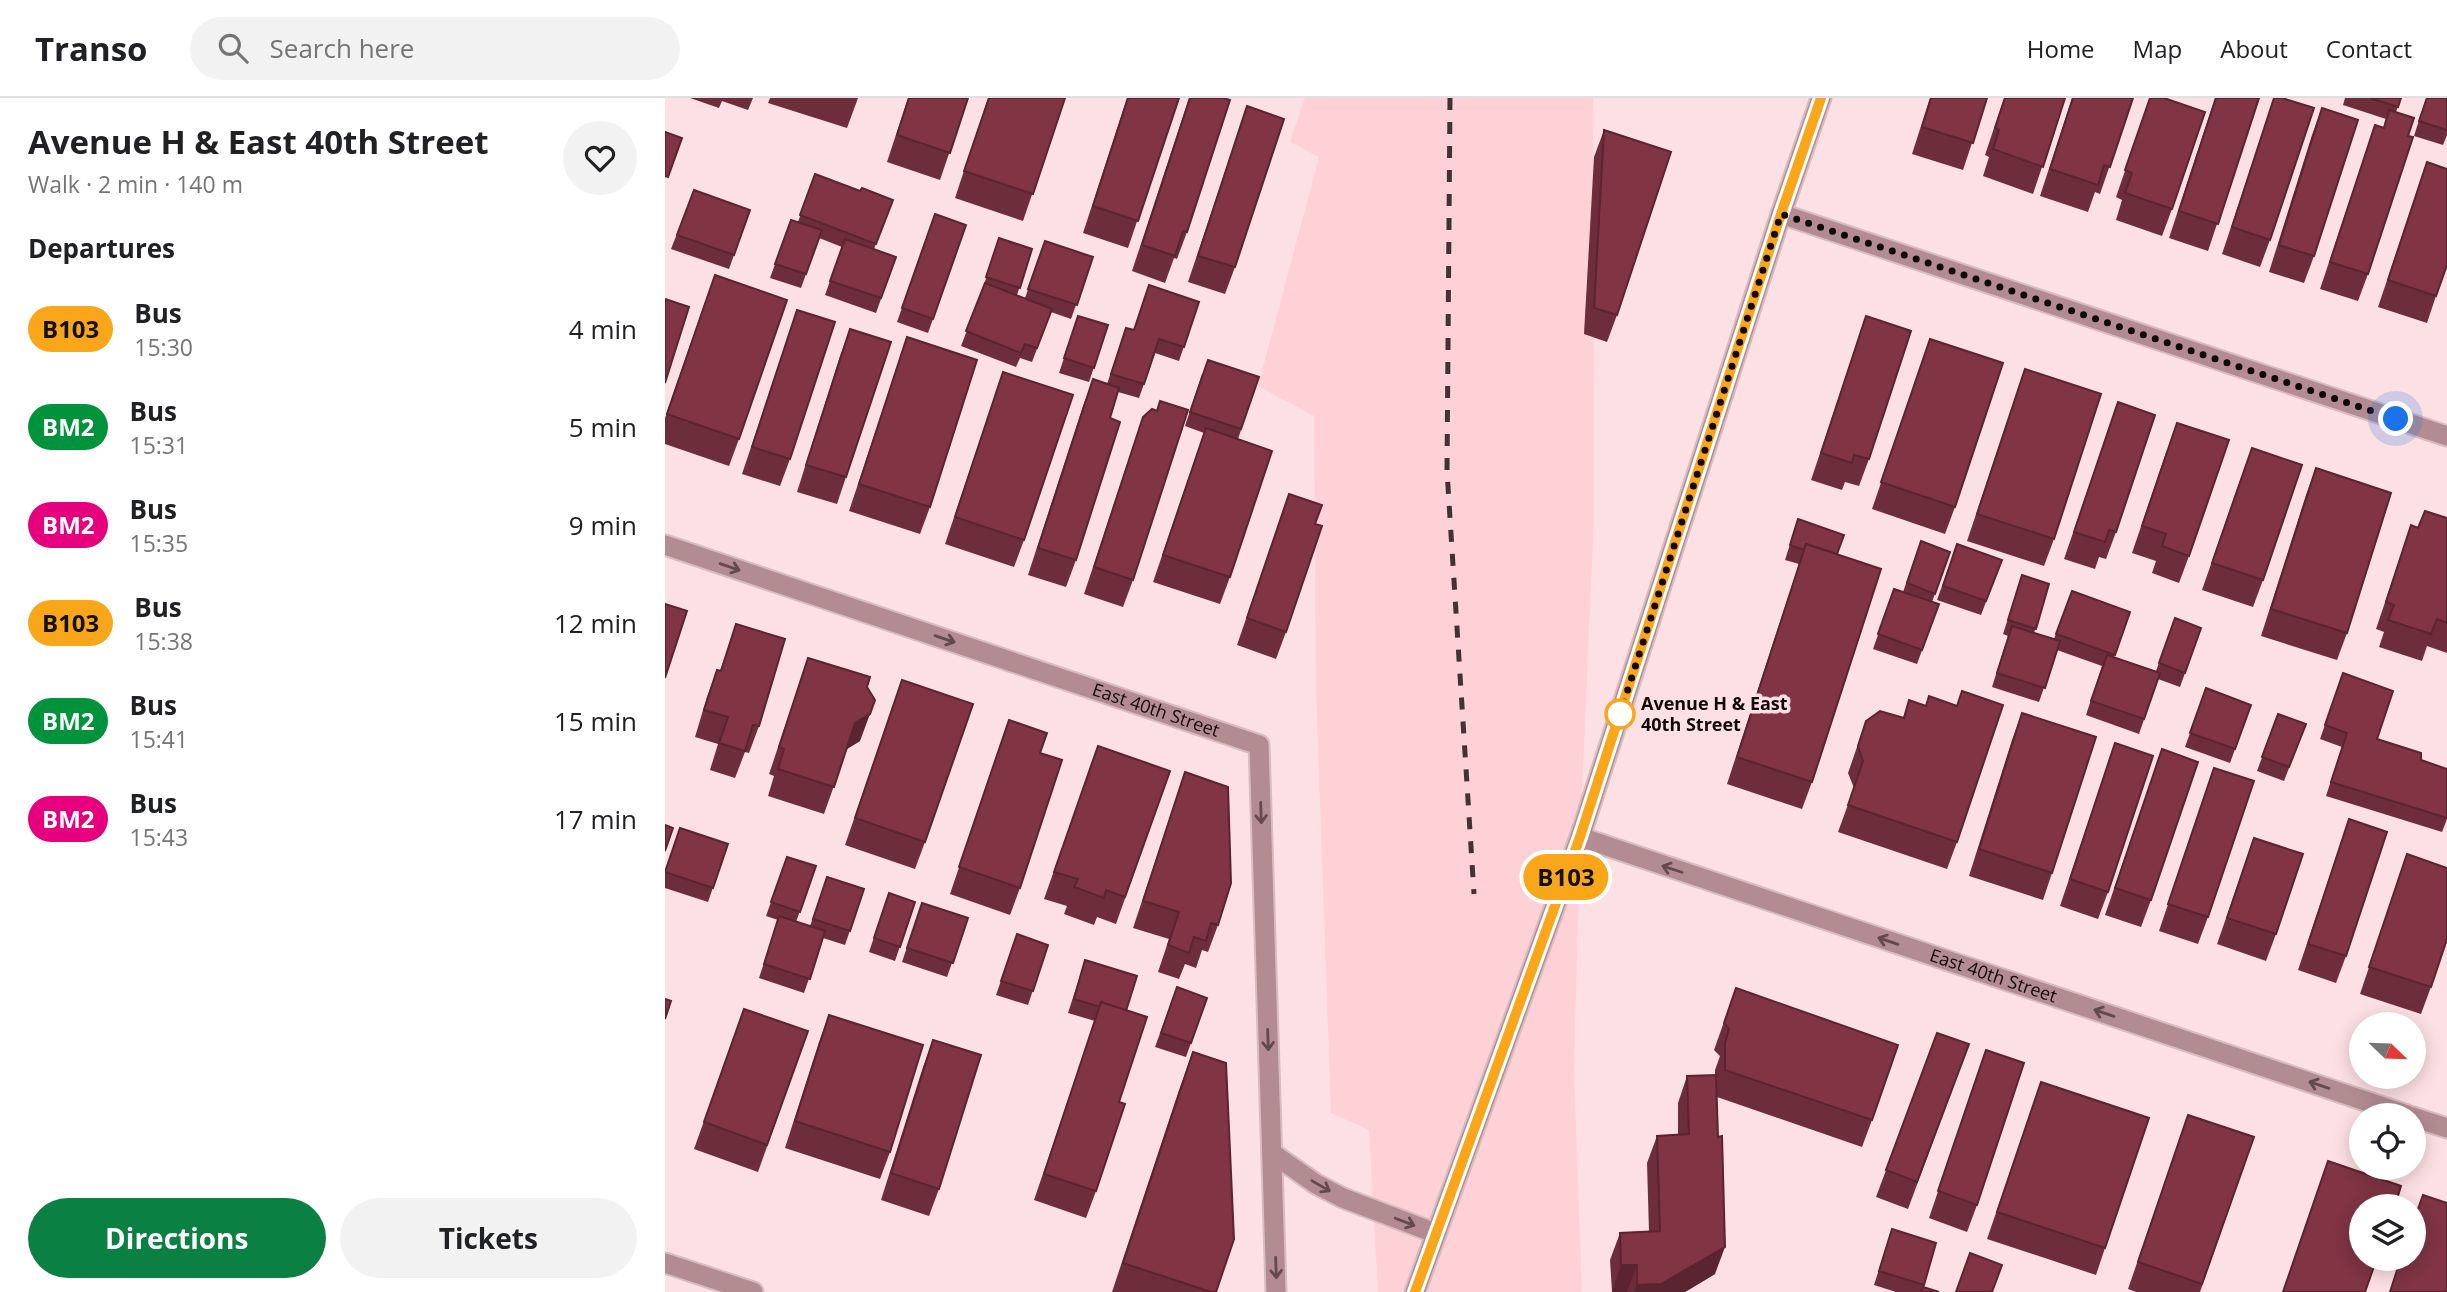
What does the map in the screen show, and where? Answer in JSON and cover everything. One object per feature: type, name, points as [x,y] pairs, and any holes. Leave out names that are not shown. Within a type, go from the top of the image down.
[{"type":"street","points":[[1415,1292],[1580,837],[1821,98]]},
{"type":"street","points":[[1781,214],[2447,436]]},
{"type":"street","name":"East 40th Street","points":[[665,545],[1259,745],[1276,1292]]},
{"type":"street","name":"East 40th Street","points":[[1580,837],[2371,1103]]},
{"type":"street","points":[[2426,1121],[2447,1128]]},
{"type":"street","points":[[1272,1153],[1343,1198],[1435,1233]]},
{"type":"street","points":[[665,1263],[753,1292]]},
{"type":"shaded area","points":[[1305,98],[1593,98],[1594,516],[1580,837],[1574,1072],[1582,1292],[1378,1292],[1369,1130],[1331,1113],[1316,690],[1314,416],[1258,386],[1319,157],[1290,142]]},
{"type":"building","points":[[909,98],[968,98],[950,153],[897,135]]},
{"type":"building","points":[[989,98],[1065,98],[1033,194],[964,171]]},
{"type":"building","points":[[1128,98],[1179,98],[1138,221],[1093,206]]},
{"type":"building","points":[[1190,98],[1230,100],[1187,232],[1183,231],[1175,256],[1142,245]]},
{"type":"building","points":[[1931,98],[1987,98],[1973,143],[1922,127]]},
{"type":"building","points":[[2005,98],[2065,98],[2043,167],[1993,149],[1999,130],[1995,128]]},
{"type":"building","points":[[2073,98],[2133,98],[2110,167],[2104,165],[2098,185],[2050,169]]},
{"type":"building","points":[[2150,98],[2164,98],[2205,112],[2172,209],[2125,193],[2132,173],[2125,170]]},
{"type":"building","points":[[2216,98],[2259,98],[2218,224],[2179,211]]},
{"type":"building","points":[[2274,98],[2314,108],[2270,240],[2232,227]]},
{"type":"building","points":[[2370,98],[2401,98],[2398,107]]},
{"type":"building","points":[[2427,98],[2447,98],[2447,130],[2419,121]]},
{"type":"building","points":[[1247,106],[1284,119],[1235,267],[1198,256]]},
{"type":"building","points":[[2322,108],[2358,120],[2314,256],[2279,245]]},
{"type":"building","points":[[2389,110],[2414,118],[2408,136],[2413,137],[2368,274],[2330,262],[2375,125],[2384,128]]},
{"type":"building","points":[[1604,130],[1671,152],[1617,315],[1594,308]]},
{"type":"building","points":[[665,132],[682,138],[668,177],[665,176]]},
{"type":"building","points":[[2427,162],[2447,169],[2447,265],[2436,296],[2388,280]]},
{"type":"building","points":[[815,174],[893,200],[876,244],[800,215]]},
{"type":"building","points":[[694,190],[750,210],[734,255],[677,235]]},
{"type":"building","points":[[935,214],[966,225],[933,319],[902,308]]},
{"type":"building","points":[[791,220],[822,230],[806,274],[775,264]]},
{"type":"building","points":[[999,238],[1032,249],[1020,288],[986,277]]},
{"type":"building","points":[[845,239],[896,257],[881,298],[830,281]]},
{"type":"building","points":[[1045,241],[1093,257],[1077,305],[1028,289]]},
{"type":"building","points":[[715,275],[787,300],[739,439],[667,414]]},
{"type":"building","points":[[985,283],[1052,309],[1037,348],[1025,344],[1021,353],[966,331]]},
{"type":"building","points":[[1149,285],[1199,302],[1184,347],[1159,339],[1144,384],[1111,374],[1126,328],[1134,330]]},
{"type":"building","points":[[665,299],[689,307],[665,383]]},
{"type":"building","points":[[797,310],[835,322],[790,459],[752,447]]},
{"type":"building","points":[[1078,316],[1108,325],[1094,368],[1064,358]]},
{"type":"building","points":[[1866,316],[1911,331],[1869,459],[1854,455],[1852,463],[1821,453]]},
{"type":"building","points":[[850,329],[891,342],[846,477],[806,465]]},
{"type":"building","points":[[907,337],[977,360],[930,507],[859,484]]},
{"type":"building","points":[[1930,339],[2003,363],[1955,507],[1881,482]]},
{"type":"building","points":[[1208,360],[1259,377],[1241,429],[1190,412]]},
{"type":"building","points":[[2025,369],[2101,394],[2054,539],[1977,514]]},
{"type":"building","points":[[1003,372],[1073,395],[1024,540],[955,517]]},
{"type":"building","points":[[1093,379],[1119,388],[1110,418],[1120,422],[1076,560],[1038,548]]},
{"type":"building","points":[[1160,401],[1188,410],[1133,580],[1094,567],[1143,417],[1152,409],[1157,411]]},
{"type":"building","points":[[2118,402],[2155,415],[2116,532],[2109,530],[2105,542],[2074,532]]},
{"type":"building","points":[[2177,423],[2229,440],[2189,556],[2162,546],[2166,534],[2142,526]]},
{"type":"building","points":[[1206,428],[1272,451],[1230,577],[1163,555]]},
{"type":"building","points":[[2252,448],[2302,465],[2263,580],[2212,563]]},
{"type":"building","points":[[2316,468],[2391,493],[2347,633],[2271,609]]},
{"type":"building","points":[[1289,494],[1322,505],[1315,524],[1322,526],[1286,632],[1247,618]]},
{"type":"building","points":[[2425,511],[2447,518],[2447,623],[2437,619],[2431,634],[2388,620],[2394,605],[2386,602],[2411,525],[2418,528]]},
{"type":"building","points":[[1798,519],[1844,535],[1837,554],[1806,544],[1804,550],[1790,545]]},
{"type":"building","points":[[1921,541],[1950,552],[1935,594],[1907,583]]},
{"type":"building","points":[[1806,544],[1881,569],[1812,782],[1737,757]]},
{"type":"building","points":[[1957,544],[2002,560],[1986,601],[1943,586]]},
{"type":"building","points":[[2022,575],[2049,584],[2036,629],[2008,620]]},
{"type":"building","points":[[1894,589],[1939,604],[1922,650],[1878,634]]},
{"type":"building","points":[[2072,591],[2130,612],[2115,655],[2056,634]]},
{"type":"building","points":[[665,604],[687,611],[665,678]]},
{"type":"building","points":[[2175,618],[2201,628],[2185,673],[2159,663]]},
{"type":"building","points":[[736,624],[785,639],[759,726],[753,725],[745,751],[719,743],[728,717],[704,710],[717,670],[721,671]]},
{"type":"building","points":[[2012,626],[2060,641],[2045,688],[1997,673]]},
{"type":"building","points":[[2107,655],[2160,673],[2144,719],[2091,701]]},
{"type":"building","points":[[808,658],[870,677],[867,687],[875,700],[870,714],[855,723],[834,787],[778,769],[784,749],[779,747]]},
{"type":"building","points":[[2343,673],[2393,691],[2377,739],[2421,753],[2421,760],[2447,769],[2447,818],[2331,782],[2347,733],[2325,725]]},
{"type":"building","points":[[902,680],[973,704],[925,842],[855,818]]},
{"type":"building","points":[[2206,688],[2251,705],[2235,749],[2190,733]]},
{"type":"building","points":[[1962,691],[2003,705],[1957,842],[1848,805],[1863,761],[1858,746],[1866,721],[1880,711],[1904,718],[1909,700],[1926,706],[1929,696],[1957,706]]},
{"type":"building","points":[[2022,713],[2096,737],[2052,873],[1979,849]]},
{"type":"building","points":[[2278,714],[2306,724],[2289,767],[2262,757]]},
{"type":"building","points":[[1009,720],[1047,733],[1040,753],[1062,760],[1020,888],[959,867]]},
{"type":"building","points":[[2115,743],[2153,756],[2108,892],[2070,879]]},
{"type":"building","points":[[1098,746],[1170,771],[1125,897],[1106,890],[1104,898],[1074,887],[1078,879],[1054,872]]},
{"type":"building","points":[[2162,749],[2198,762],[2151,900],[2115,888]]},
{"type":"building","points":[[2214,768],[2254,781],[2208,917],[2168,904]]},
{"type":"building","points":[[1185,772],[1228,787],[1231,883],[1218,925],[1211,923],[1206,941],[1194,937],[1189,953],[1168,945],[1179,912],[1143,901]]},
{"type":"building","points":[[2349,819],[2387,832],[2346,956],[2308,944]]},
{"type":"building","points":[[665,825],[673,828],[665,851]]},
{"type":"building","points":[[680,828],[728,844],[713,888],[665,872]]},
{"type":"building","points":[[2254,838],[2303,854],[2276,934],[2227,918]]},
{"type":"building","points":[[2407,854],[2447,868],[2447,939],[2431,987],[2369,967]]},
{"type":"building","points":[[787,857],[816,866],[800,912],[771,902]]},
{"type":"building","points":[[827,877],[864,889],[850,931],[813,919]]},
{"type":"building","points":[[889,893],[915,902],[900,947],[874,938]]},
{"type":"building","points":[[922,903],[968,918],[953,963],[907,948]]},
{"type":"building","points":[[779,916],[825,931],[810,979],[764,964]]},
{"type":"building","points":[[1017,934],[1048,945],[1033,991],[1001,981]]},
{"type":"building","points":[[1085,960],[1137,976],[1126,1011],[1101,1002],[1100,1007],[1074,999]]},
{"type":"building","points":[[1177,987],[1207,998],[1191,1043],[1161,1033]]},
{"type":"building","points":[[1736,988],[1898,1045],[1872,1120],[1725,1070],[1725,1043],[1729,1029],[1724,1023]]},
{"type":"building","points":[[665,999],[671,1001],[665,1019]]},
{"type":"building","points":[[1101,1002],[1147,1017],[1119,1102],[1125,1104],[1096,1191],[1044,1174]]},
{"type":"building","points":[[744,1009],[808,1031],[767,1145],[704,1122]]},
{"type":"building","points":[[829,1015],[923,1045],[890,1152],[795,1121]]},
{"type":"building","points":[[1937,1033],[1969,1044],[1917,1182],[1886,1170]]},
{"type":"building","points":[[933,1040],[981,1055],[939,1189],[891,1173]]},
{"type":"building","points":[[1986,1050],[2024,1063],[1977,1205],[1938,1191]]},
{"type":"building","points":[[1193,1052],[1226,1063],[1234,1239],[1216,1292],[1123,1263]]},
{"type":"building","points":[[1716,1075],[1718,1137],[1722,1136],[1725,1247],[1661,1284],[1637,1285],[1637,1265],[1621,1265],[1620,1233],[1660,1231],[1657,1136],[1689,1134],[1687,1076]]},
{"type":"building","points":[[2041,1082],[2149,1118],[2105,1248],[1997,1212]]},
{"type":"building","points":[[2188,1115],[2254,1137],[2202,1284],[2138,1262]]},
{"type":"building","points":[[2328,1161],[2349,1168],[2349,1180],[2383,1180],[2401,1186],[2399,1194],[2349,1194],[2349,1271],[2372,1271],[2365,1292],[2283,1292]]},
{"type":"building","points":[[2426,1196],[2447,1203],[2447,1292],[2390,1292],[2397,1271],[2426,1271]]},
{"type":"building","points":[[1892,1229],[1936,1243],[1924,1285],[1879,1271]]},
{"type":"building","points":[[1970,1253],[2002,1265],[1992,1292],[1956,1292]]},
{"type":"building","points":[[1923,1287],[1939,1292],[1921,1292]]},
{"type":"railway","points":[[1450,98],[1447,471],[1474,894]]},
{"type":"bus line","name":"B103","points":[[1415,1292],[1580,837],[1821,98]]},
{"type":"place","name":"Avenue H & East 40th Street","points":[[1620,714]]},
{"type":"route","points":[[1620,714],[1781,214],[2396,419]]}]
